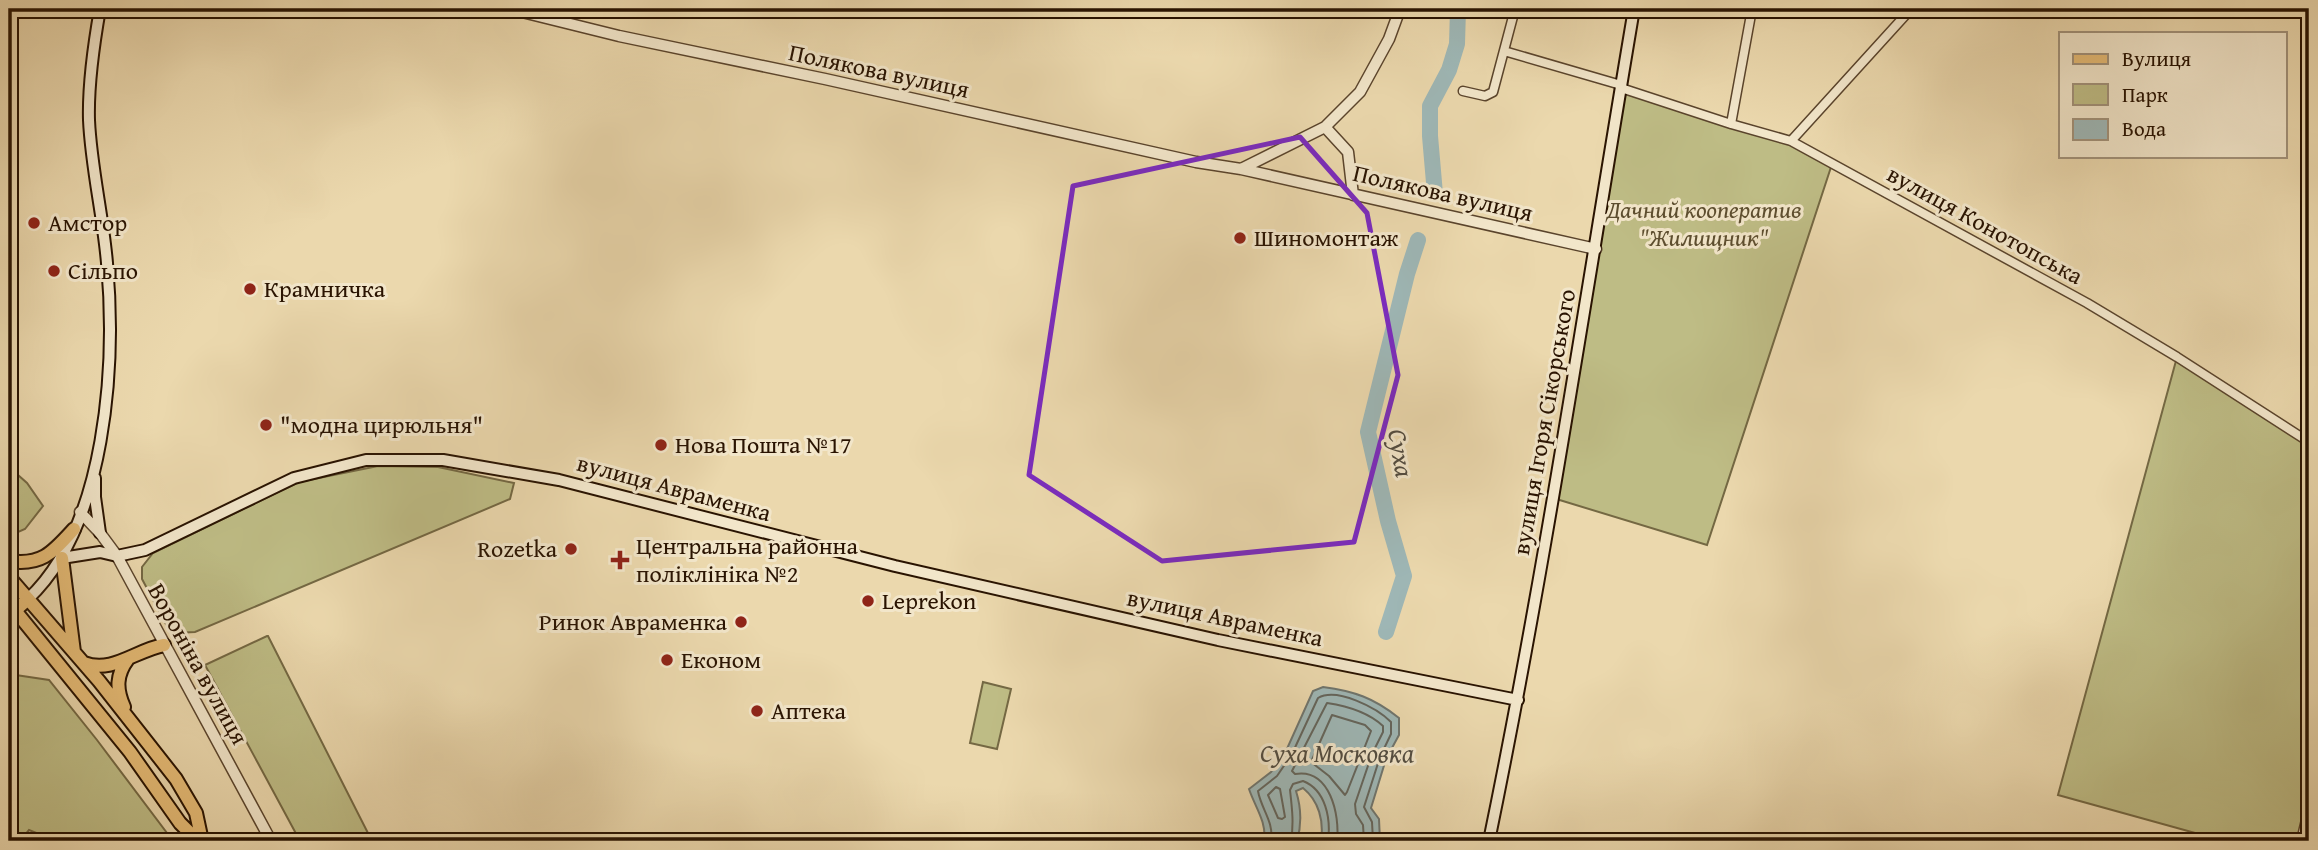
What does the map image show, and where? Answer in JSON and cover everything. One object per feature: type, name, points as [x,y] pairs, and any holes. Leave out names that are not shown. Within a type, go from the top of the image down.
[{"type":"main road","points":[[100,9],[95,34],[89,119],[107,261],[110,368],[96,465],[95,497],[100,533]]},
{"type":"main road","name":"вулиця Ігоря Сікорського","points":[[1489,841],[1518,700],[1596,249],[1634,9]]},
{"type":"main road","name":"вулиця Авраменка","points":[[62,558],[100,552],[117,556],[145,550],[294,478],[366,460],[443,460],[559,481],[895,566],[1205,636],[1518,700]]},
{"type":"main road","points":[[96,465],[62,558],[40,588],[11,610],[122,742],[180,823],[200,841]]},
{"type":"main road","points":[[9,561],[25,564],[44,558],[74,529]]},
{"type":"main road","points":[[62,558],[74,652]]},
{"type":"main road","points":[[9,577],[84,663],[176,779],[196,813],[200,841]]},
{"type":"main road","points":[[84,663],[101,667],[112,666],[149,648],[164,645]]},
{"type":"main road","points":[[129,719],[117,684],[121,668],[131,656]]},
{"type":"street","name":"Полякова вулиця","points":[[510,9],[632,39],[1196,162],[1241,169],[1596,249]]},
{"type":"street","points":[[1241,169],[1325,127],[1360,92],[1389,39],[1400,9]]},
{"type":"street","points":[[1463,91],[1485,96],[1493,92],[1515,9]]},
{"type":"street","points":[[1731,124],[1752,9]]},
{"type":"street","points":[[1791,141],[1911,9]]},
{"type":"street","name":"вулиця Конотопська","points":[[1504,51],[1791,141],[2087,303],[2309,442]]},
{"type":"street","points":[[1325,127],[1348,152],[1353,195]]},
{"type":"street","name":"Вороніна вулиця","points":[[80,512],[117,556],[271,841]]},
{"type":"street","points":[[2301,841],[2309,807]]},
{"type":"highlighted area","points":[[1300,137],[1367,213],[1398,375],[1354,542],[1162,561],[1029,475],[1073,186]]},
{"type":"green space","name":"Дачний кооператив \"Жилищник\"","points":[[1621,85],[1791,141],[1832,164],[1707,545],[1553,498]]},
{"type":"green space","points":[[2177,357],[2309,442],[2309,813],[2301,841],[2224,841],[2058,795]]},
{"type":"green space","points":[[378,466],[438,467],[514,483],[510,499],[195,632],[175,633],[168,628],[142,579],[142,567],[153,553],[299,482]]},
{"type":"green space","points":[[9,467],[27,483],[43,506],[25,529],[9,536]]},
{"type":"green space","points":[[268,636],[372,841],[300,841],[205,665]]},
{"type":"green space","points":[[9,674],[49,680],[173,841],[56,841],[29,830],[20,841],[9,841]]},
{"type":"green space","points":[[983,682],[1011,689],[997,749],[970,743]]},
{"type":"water","name":"Суха Московка","points":[[1323,687],[1363,696],[1399,718],[1399,735],[1386,759],[1371,808],[1379,819],[1380,841],[1321,841],[1319,812],[1313,799],[1303,788],[1296,791],[1300,816],[1297,841],[1264,841],[1262,821],[1249,789],[1271,772],[1286,751],[1313,691]]},
{"type":"waterway","name":"Суха","points":[[1435,194],[1430,106],[1449,70],[1457,44],[1458,9]]},
{"type":"waterway","name":"Суха","points":[[1386,632],[1404,576],[1388,521],[1368,432],[1418,240]]},
{"type":"place","name":"Амстор","points":[[34,223]]},
{"type":"place","name":"Шиномонтаж","points":[[1240,238]]},
{"type":"place","name":"Сільпо","points":[[54,271]]},
{"type":"place","name":"Крамничка","points":[[250,289]]},
{"type":"place","name":"\"модна цирюльня\"","points":[[266,425]]},
{"type":"place","name":"Нова Пошта №17","points":[[661,445]]},
{"type":"place","name":"Rozetka","points":[[571,549]]},
{"type":"place","name":"Центральна районна поліклініка №2","points":[[620,560]]},
{"type":"place","name":"Leprekon","points":[[868,601]]},
{"type":"place","name":"Ринок Авраменка","points":[[741,622]]},
{"type":"place","name":"Економ","points":[[667,660]]},
{"type":"place","name":"Аптека","points":[[757,711]]}]
